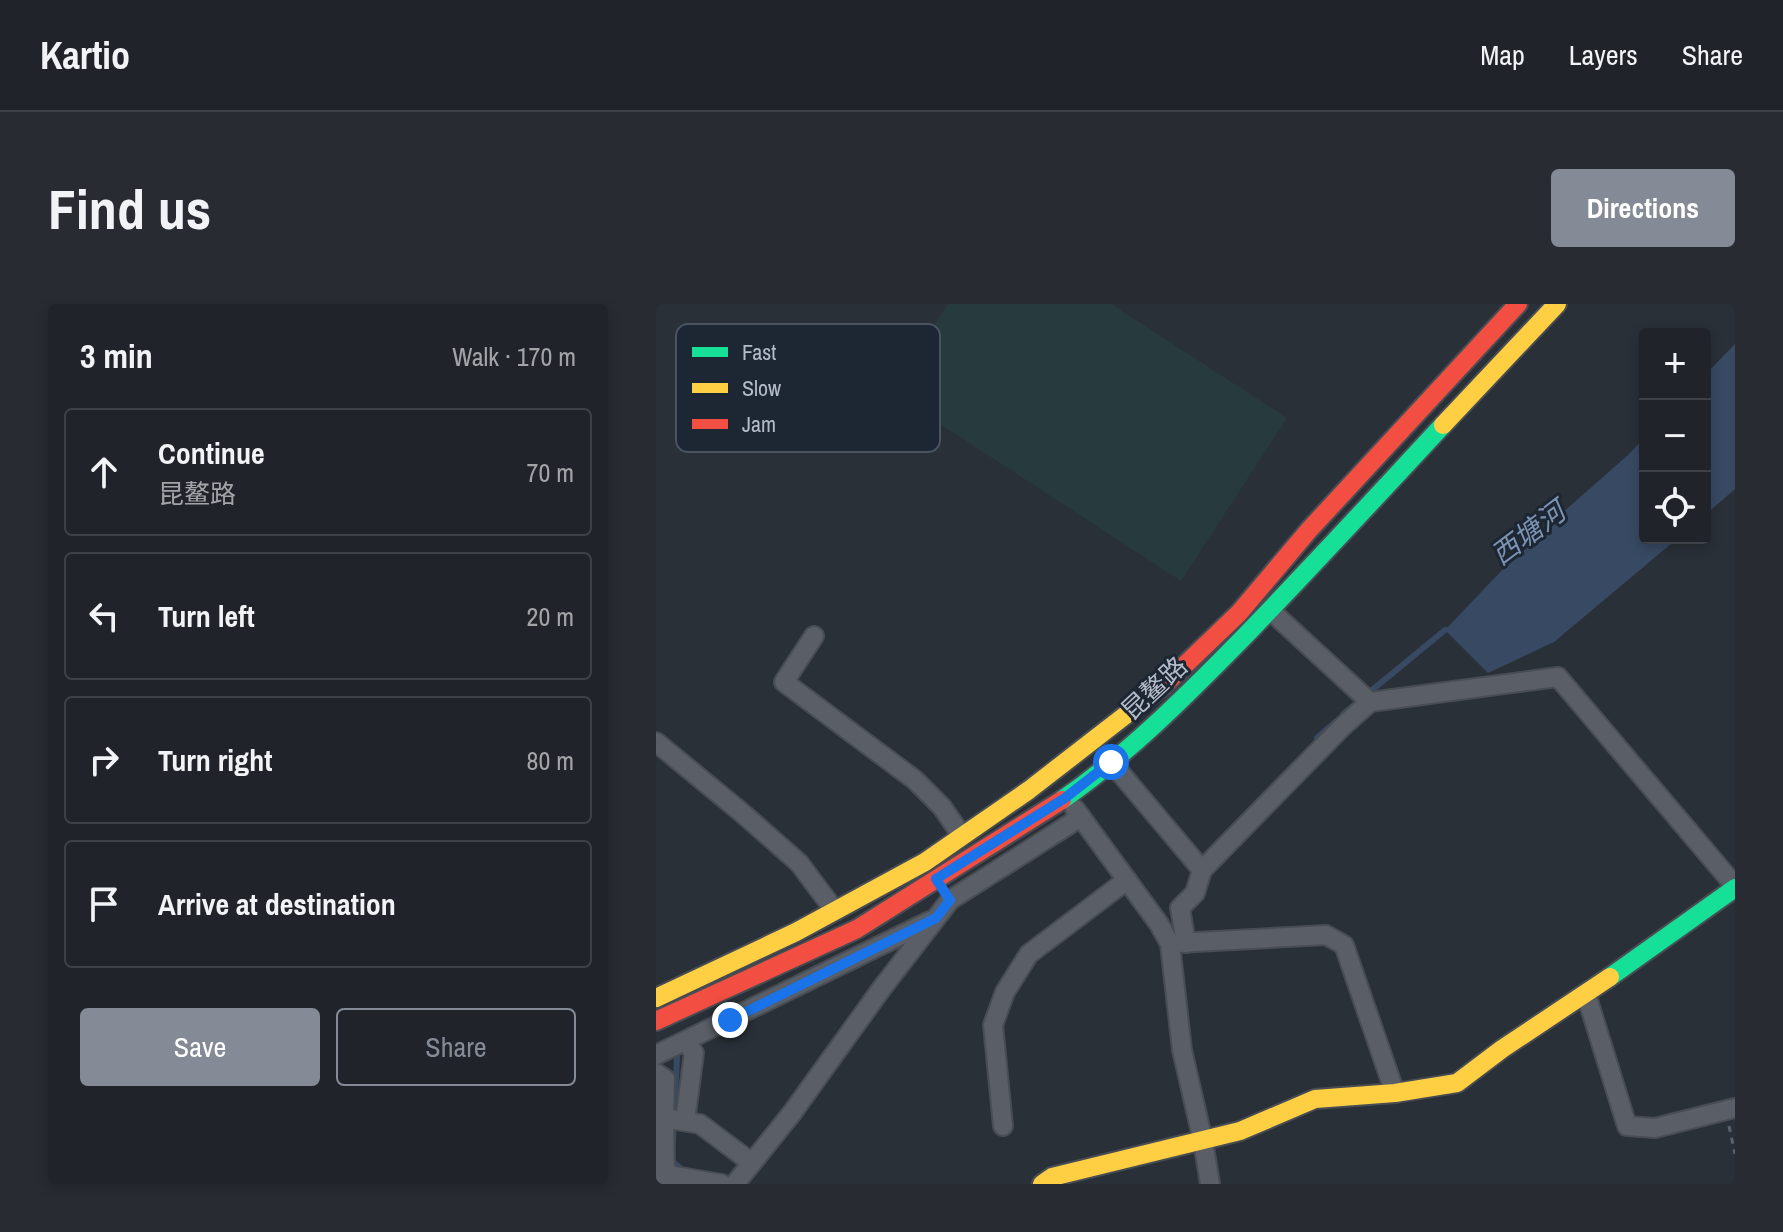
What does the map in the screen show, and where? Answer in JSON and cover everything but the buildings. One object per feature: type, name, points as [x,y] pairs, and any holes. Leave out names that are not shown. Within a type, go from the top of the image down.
[{"type":"street","name":"昆鳌路","points":[[656,998],[796,932],[925,862],[1049,775],[1163,686],[1239,613],[1309,530],[1518,304]]},
{"type":"street","name":"昆鳌路","points":[[656,1021],[857,929],[1065,798],[1111,762],[1185,697],[1270,610],[1557,304]]},
{"type":"street","points":[[1270,610],[1370,702]]},
{"type":"street","points":[[814,636],[784,682],[915,780],[942,807],[962,836]]},
{"type":"street","points":[[1042,1184],[1052,1177],[1080,1177],[1240,1131],[1315,1099],[1395,1093],[1457,1083],[1735,887],[1558,677],[1370,702],[1202,870],[1195,893],[1159,924]]},
{"type":"street","points":[[656,742],[799,863],[835,911]]},
{"type":"street","points":[[1111,762],[1202,870]]},
{"type":"street","points":[[1049,775],[1159,924],[1178,943],[1326,935],[1344,945],[1395,1093]]},
{"type":"street","points":[[735,1184],[792,1113],[950,900],[1081,817]]},
{"type":"street","points":[[936,879],[950,900]]},
{"type":"street","points":[[1003,1126],[993,1025],[1005,992],[1029,954],[1127,880]]},
{"type":"street","points":[[1180,908],[1178,943],[1182,1050],[1210,1184]]},
{"type":"street","points":[[656,1055],[936,918]]},
{"type":"street","points":[[1586,994],[1627,1126],[1655,1128],[1730,1109]]},
{"type":"street","points":[[685,1121],[694,1053],[686,1041]]},
{"type":"street","points":[[656,1073],[665,1079],[661,1177],[717,1183]]},
{"type":"street","points":[[664,1118],[700,1124],[752,1163]]},
{"type":"path","points":[[1730,1109],[1735,1154]]},
{"type":"green space","points":[[948,304],[1111,304],[1287,418],[1181,581],[940,424],[940,324],[935,324]]},
{"type":"water","points":[[1735,344],[1735,489],[1711,510],[1711,400],[1711,369]]},
{"type":"water","name":"西塘河","points":[[1639,443],[1639,544],[1671,544],[1554,642],[1488,673],[1445,630],[1528,543]]},
{"type":"waterway","points":[[1343,714],[1445,630]]},
{"type":"waterway","points":[[1317,738],[1335,722]]},
{"type":"waterway","points":[[677,1057],[672,1161],[685,1172]]},
{"type":"traffic: fast","points":[[1062,800],[1132,745],[1197,684],[1443,425]]},
{"type":"traffic: fast","points":[[1610,977],[1735,888]]},
{"type":"traffic: slow","points":[[1443,425],[1557,304]]},
{"type":"traffic: slow","points":[[656,998],[796,932],[925,862],[1029,790],[1163,686]]},
{"type":"traffic: slow","points":[[1042,1184],[1052,1177],[1240,1131],[1315,1099],[1395,1093],[1457,1083],[1610,977]]},
{"type":"traffic: jam","points":[[1163,686],[1239,613],[1309,530],[1518,304]]},
{"type":"traffic: jam","points":[[656,1021],[857,929],[1062,800]]},
{"type":"route","points":[[730,1020],[936,918],[950,900],[936,879],[1065,798],[1111,762]]}]
